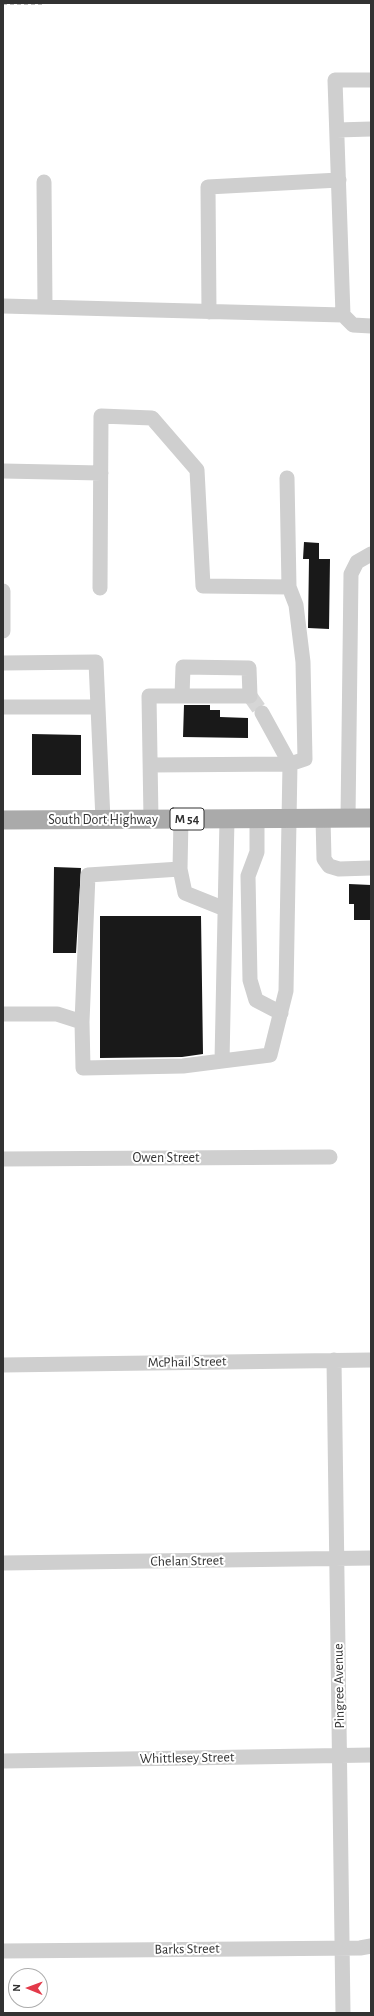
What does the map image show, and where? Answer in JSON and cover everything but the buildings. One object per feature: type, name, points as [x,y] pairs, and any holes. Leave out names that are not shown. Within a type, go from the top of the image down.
[{"type":"main road","name":"South Dort Highway","points":[[3,820],[371,818]]},
{"type":"street","points":[[371,80],[335,80],[343,315],[353,326],[371,326]]},
{"type":"street","points":[[337,130],[371,129]]},
{"type":"street","points":[[209,312],[208,187],[339,180]]},
{"type":"street","points":[[44,182],[44,308]]},
{"type":"street","points":[[3,306],[343,315]]},
{"type":"street","points":[[100,588],[101,416],[152,418],[197,470],[203,586],[289,587]]},
{"type":"street","points":[[3,471],[101,473]]},
{"type":"street","points":[[151,765],[290,764],[305,759],[303,662],[296,605],[289,587],[287,478]]},
{"type":"street","points":[[348,818],[351,574],[357,562],[371,554]]},
{"type":"street","points":[[3,591],[3,631]]},
{"type":"street","points":[[3,663],[96,662],[103,820]]},
{"type":"street","points":[[151,819],[149,696],[182,696],[250,696],[249,668],[183,667],[182,696]]},
{"type":"street","points":[[3,707],[98,707]]},
{"type":"street","points":[[180,869],[88,875],[82,1022],[83,1068],[183,1066],[270,1055],[286,991],[290,764],[262,713]]},
{"type":"street","points":[[323,818],[324,859],[329,866],[339,869],[371,868]]},
{"type":"street","points":[[181,819],[180,869],[185,893],[225,909]]},
{"type":"street","points":[[222,1061],[227,819]]},
{"type":"street","points":[[257,819],[257,852],[248,876],[250,980],[256,1000],[281,1013]]},
{"type":"street","points":[[3,1014],[57,1014],[82,1022]]},
{"type":"street","name":"Owen Street","points":[[3,1158],[330,1158]]},
{"type":"street","name":"Pingree Avenue","points":[[334,1360],[336,1558],[341,1756],[343,2013]]},
{"type":"street","name":"McPhail Street","points":[[3,1365],[371,1360]]},
{"type":"street","name":"Chelan Street","points":[[3,1563],[371,1558]]},
{"type":"street","name":"Whittlesey Street","points":[[3,1760],[371,1755]]},
{"type":"street","name":"Barks Street","points":[[3,1952],[371,1946]]},
{"type":"tunnel","points":[[250,696],[262,713]]},
{"type":"railway","points":[[3,3],[43,3]]}]
